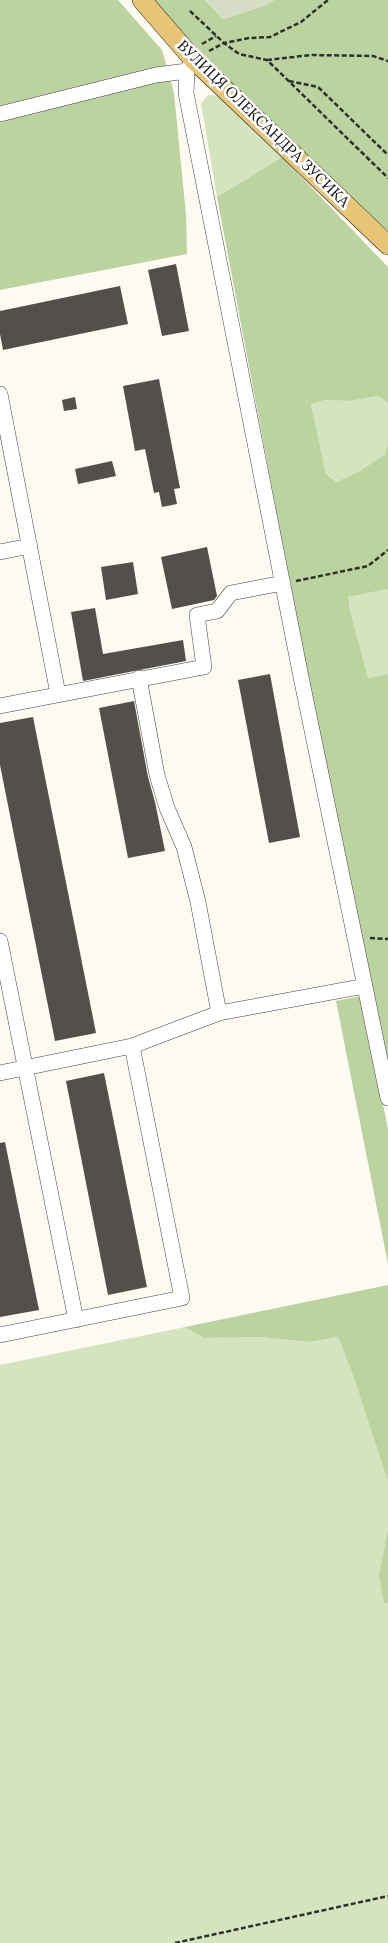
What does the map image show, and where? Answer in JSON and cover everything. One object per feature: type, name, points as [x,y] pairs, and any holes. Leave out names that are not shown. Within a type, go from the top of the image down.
[{"type":"main road","name":"ВУЛИЦЯ ОЛЕКСАНДРА ЗУСИКА","points":[[142,0],[190,65],[388,245]]},
{"type":"street","points":[[0,114],[190,65],[186,93],[187,103],[282,583],[388,1098]]},
{"type":"street","points":[[0,394],[58,694]]},
{"type":"street","points":[[0,552],[30,546]]},
{"type":"street","points":[[0,706],[204,667],[197,615],[217,611],[231,593],[282,583]]},
{"type":"street","points":[[139,678],[157,775],[167,808],[184,847],[198,902],[219,1013]]},
{"type":"street","points":[[0,941],[76,1320]]},
{"type":"street","points":[[0,1073],[132,1046],[219,1013],[365,986]]},
{"type":"street","points":[[0,1335],[182,1298],[132,1046]]},
{"type":"path","points":[[190,65],[224,43],[249,38],[270,38],[301,22],[328,0]]},
{"type":"path","points":[[190,11],[224,43],[240,54],[267,60],[311,55],[373,56],[388,61]]},
{"type":"path","points":[[267,60],[388,178]]},
{"type":"path","points":[[288,80],[318,87],[388,155]]},
{"type":"path","points":[[282,583],[368,566],[388,550]]},
{"type":"path","points":[[355,938],[388,939]]},
{"type":"path","points":[[175,1943],[388,1896]]},
{"type":"green space","points":[[0,0],[118,0],[162,50],[174,93],[186,215],[187,254],[0,290]]},
{"type":"green space","points":[[154,0],[205,0],[223,19],[267,5],[274,0],[388,0],[388,232],[209,61]]},
{"type":"green space","points":[[205,0],[274,0],[267,5],[223,19]]},
{"type":"green space","points":[[208,95],[223,96],[282,157],[217,197],[201,103]]},
{"type":"green space","points":[[282,157],[388,267],[388,403],[378,396],[350,401],[326,400],[311,404],[326,474],[337,482],[360,471],[385,454],[388,443],[388,589],[348,597],[368,678],[388,674],[388,1072],[307,673],[217,197]]},
{"type":"green space","points":[[378,396],[388,403],[388,443],[385,454],[360,471],[338,482],[326,474],[311,404],[327,400],[350,401]]},
{"type":"green space","points":[[388,589],[388,674],[368,678],[348,597]]},
{"type":"green space","points":[[361,996],[388,1129],[388,1264],[336,1001]]},
{"type":"green space","points":[[388,1285],[388,1482],[353,1375],[338,1337],[309,1342],[260,1337],[204,1338],[185,1327]]},
{"type":"green space","points":[[185,1327],[204,1338],[260,1337],[309,1342],[338,1337],[353,1375],[388,1482],[388,1528],[379,1575],[385,1603],[388,1603],[388,1943],[0,1943],[0,1365]]},
{"type":"green space","points":[[388,1528],[388,1603],[384,1603],[379,1575]]},
{"type":"building","points":[[176,264],[189,331],[162,336],[148,270]]},
{"type":"building","points":[[120,286],[128,324],[3,350],[0,334],[0,311]]},
{"type":"building","points":[[159,379],[180,488],[174,489],[177,504],[162,507],[159,492],[154,493],[145,449],[135,451],[123,386]]},
{"type":"building","points":[[75,397],[77,409],[64,411],[62,400]]},
{"type":"building","points":[[112,461],[116,476],[78,484],[75,469]]},
{"type":"building","points":[[207,547],[217,596],[214,600],[172,609],[161,557]]},
{"type":"building","points":[[133,562],[138,594],[106,600],[101,567]]},
{"type":"building","points":[[95,608],[103,654],[183,640],[186,661],[83,681],[71,612]]},
{"type":"building","points":[[270,674],[300,837],[269,843],[238,680]]},
{"type":"building","points":[[134,701],[148,777],[165,851],[128,858],[99,708]]},
{"type":"building","points":[[33,717],[96,1033],[55,1041],[0,765],[0,723]]},
{"type":"building","points":[[104,1073],[147,1287],[108,1295],[66,1081]]},
{"type":"building","points":[[5,1142],[39,1310],[0,1317],[0,1143]]}]
